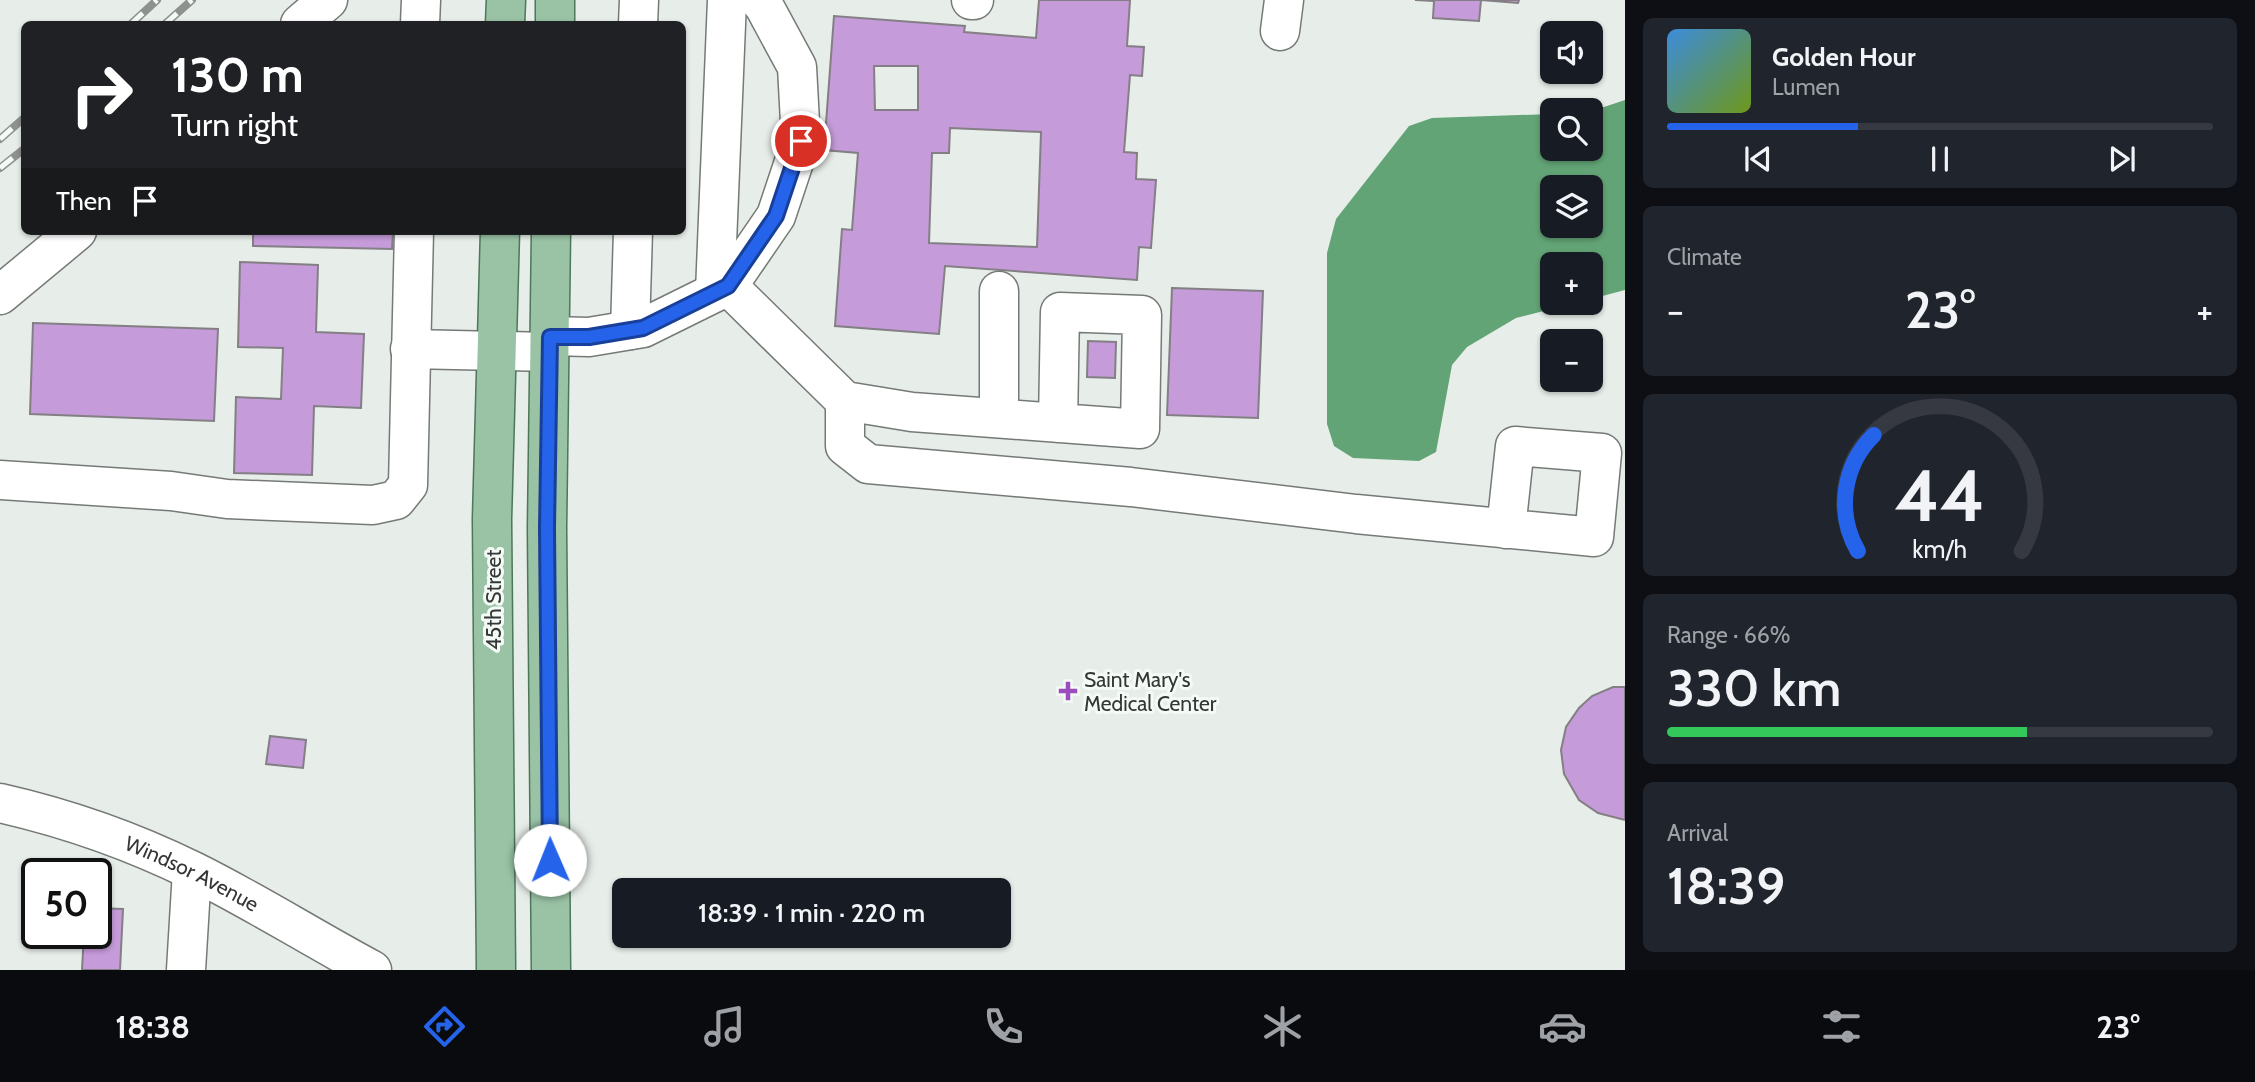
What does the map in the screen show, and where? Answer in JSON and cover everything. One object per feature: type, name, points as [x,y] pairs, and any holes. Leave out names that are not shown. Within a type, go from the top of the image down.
[{"type":"main road","points":[[505,21],[506,0]]},
{"type":"main road","points":[[555,0],[555,21]]},
{"type":"main road","name":"45th Street","points":[[496,970],[492,519],[500,235]]},
{"type":"main road","points":[[551,235],[547,528],[551,970]]},
{"type":"street","points":[[304,21],[328,0]]},
{"type":"street","points":[[420,21],[421,0]]},
{"type":"street","points":[[638,21],[639,0]]},
{"type":"street","points":[[727,0],[722,289],[845,401],[912,412],[1133,429],[1140,429],[1142,314],[1060,312],[1058,423]]},
{"type":"street","points":[[410,349],[497,351],[643,328],[722,289],[776,216],[801,141],[797,67],[759,0]]},
{"type":"street","points":[[0,295],[72,235]]},
{"type":"street","points":[[0,480],[171,491],[227,499],[373,505],[396,500],[408,485],[414,235]]},
{"type":"street","points":[[630,330],[633,235]]},
{"type":"street","points":[[999,291],[999,418]]},
{"type":"street","points":[[845,401],[845,446],[868,464],[1131,487],[1356,514],[1506,528]]},
{"type":"street","points":[[1131,487],[1133,429]]},
{"type":"street","name":"Windsor Avenue","points":[[0,803],[106,834],[192,871],[372,970]]},
{"type":"street","points":[[186,970],[192,871]]},
{"type":"shaded area","points":[[1625,100],[1625,290],[1603,296],[1603,252],[1540,252],[1540,312],[1516,318],[1467,347],[1452,365],[1436,452],[1419,461],[1353,458],[1334,446],[1327,424],[1327,253],[1336,219],[1409,126],[1432,118],[1540,114],[1540,161],[1603,161],[1603,107]]},
{"type":"building","points":[[1039,0],[1130,0],[1127,46],[1144,47],[1142,76],[1130,75],[1124,152],[1137,153],[1136,179],[1156,180],[1151,248],[1139,247],[1137,280],[945,266],[939,334],[835,326],[842,229],[852,230],[858,153],[824,150],[834,16],[965,26],[964,32],[1036,38]],"holes":[[[874,66],[918,66],[918,110],[875,110]],[[950,128],[1041,132],[1037,247],[929,243],[932,153],[949,153]]]},
{"type":"building","points":[[1415,0],[1481,0],[1479,21],[1433,18],[1434,1]]},
{"type":"building","points":[[1481,0],[1519,0],[1518,3]]},
{"type":"building","points":[[253,235],[393,235],[392,249],[253,246]]},
{"type":"building","points":[[240,262],[318,265],[316,332],[364,334],[361,408],[314,406],[312,475],[234,473],[236,397],[281,399],[283,348],[238,347]]},
{"type":"building","points":[[1172,288],[1263,291],[1258,418],[1167,415]]},
{"type":"building","points":[[33,323],[218,329],[214,421],[30,414]]},
{"type":"building","points":[[1088,341],[1116,342],[1115,378],[1087,377]]},
{"type":"building","points":[[1613,687],[1625,687],[1625,820],[1598,813],[1579,800],[1564,774],[1561,750],[1566,727],[1579,708],[1592,696]]},
{"type":"building","points":[[270,736],[306,740],[303,768],[266,764]]},
{"type":"building","points":[[112,909],[123,909],[120,970],[82,970],[83,949],[112,949]]},
{"type":"railway","points":[[134,21],[157,0]]},
{"type":"railway","points":[[168,21],[192,0]]},
{"type":"railway","points":[[0,139],[21,121]]},
{"type":"railway","points":[[0,168],[21,151]]},
{"type":"place","name":"Saint Mary's Medical Center","points":[[1068,691]]},
{"type":"route","points":[[550,860],[547,528],[550,337],[589,337],[643,328],[728,286],[776,216],[801,141]]}]
